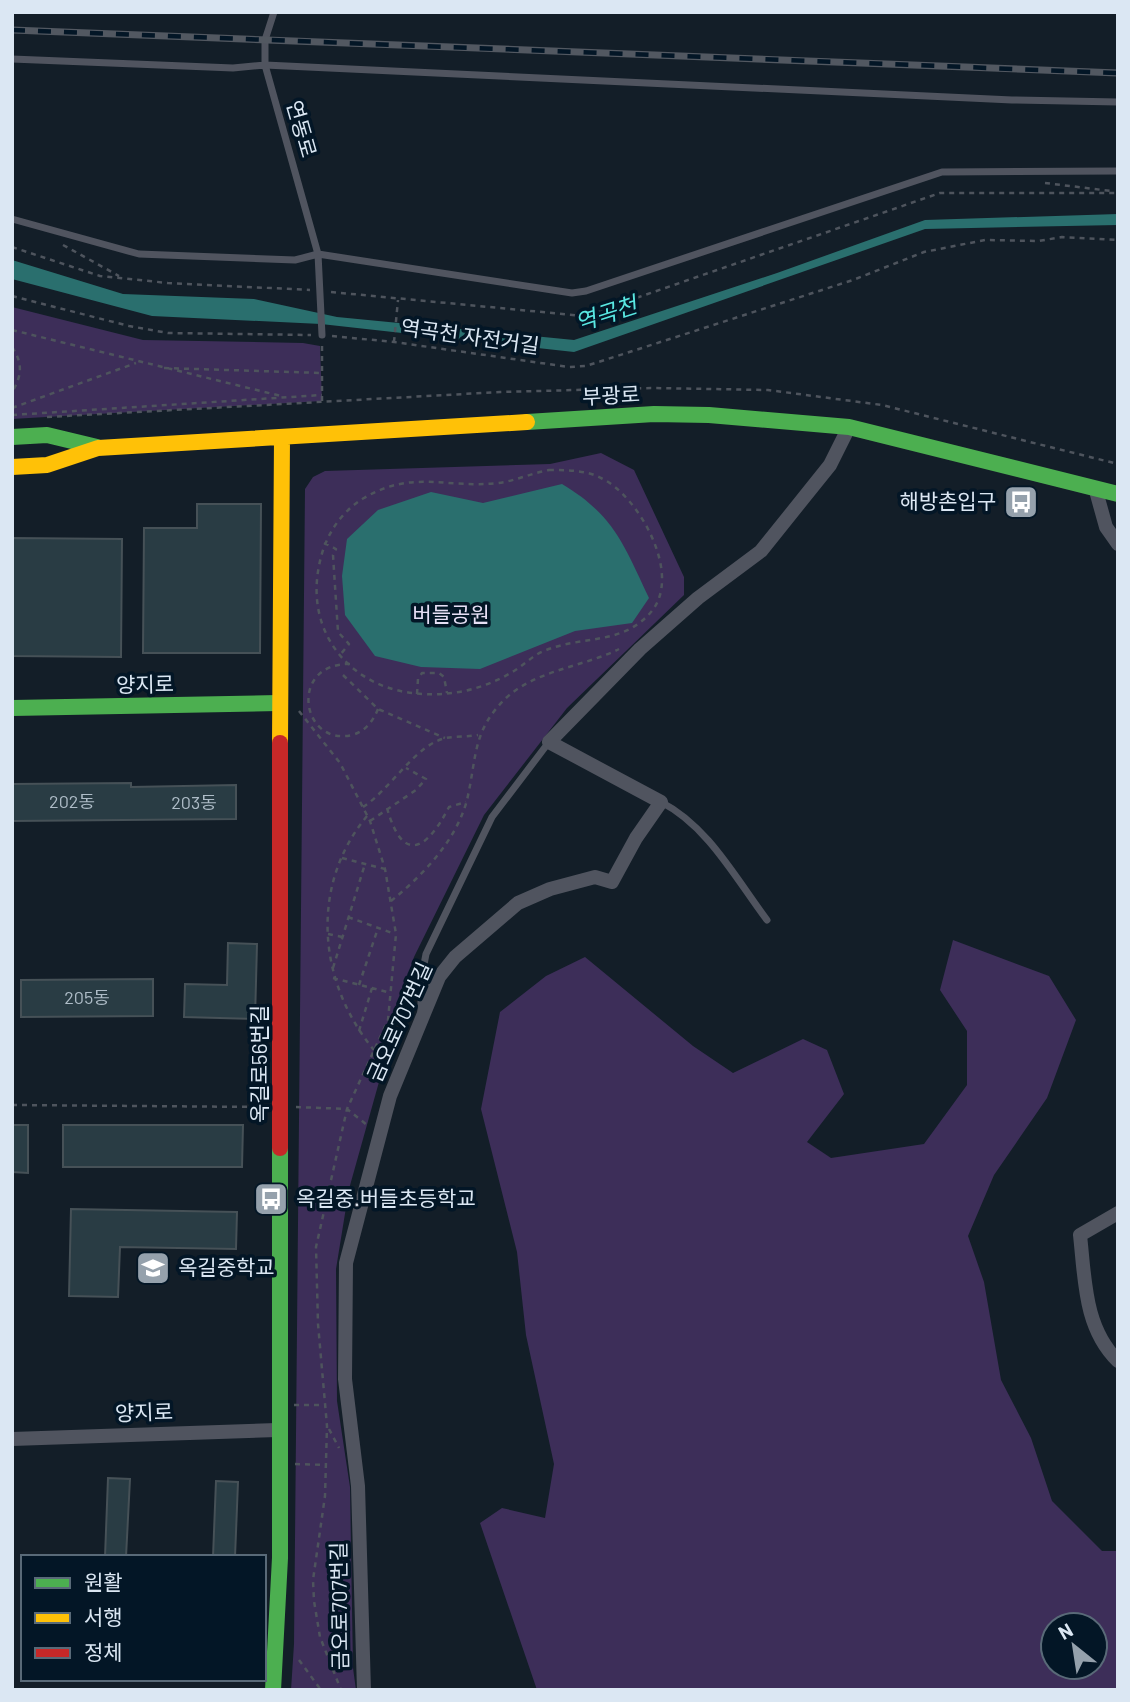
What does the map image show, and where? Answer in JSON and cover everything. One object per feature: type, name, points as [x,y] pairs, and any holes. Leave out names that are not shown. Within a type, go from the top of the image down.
[{"type":"street","name":"부광로","points":[[12,467],[47,465],[98,448],[654,414],[709,415],[849,428],[1096,491],[1118,494]]},
{"type":"street","points":[[661,802],[549,742],[640,649],[698,598],[761,551],[830,465],[849,428]]},
{"type":"street","name":"부광로","points":[[12,437],[47,435],[98,448]]},
{"type":"street","name":"옥길로56번길","points":[[273,1690],[279,1581],[277,1405],[282,1107],[278,704],[282,438]]},
{"type":"street","points":[[1096,491],[1106,527],[1118,544]]},
{"type":"street","name":"양지로","points":[[12,708],[278,704]]},
{"type":"street","name":"금오로707번길","points":[[364,1690],[358,1486],[345,1379],[345,1301],[349,1244],[390,1096],[439,977],[455,957],[518,903],[595,877],[612,882],[636,838],[661,802]]},
{"type":"street","points":[[1118,1213],[1080,1235],[1087,1305],[1093,1321],[1118,1361]]},
{"type":"street","name":"양지로","points":[[12,1439],[277,1430]]},
{"type":"lane","name":"연동로","points":[[274,12],[265,40],[265,65],[318,254],[322,335]]},
{"type":"lane","points":[[12,59],[233,68],[265,65],[1012,100],[1118,102]]},
{"type":"lane","points":[[12,219],[149,255],[295,260],[318,254],[572,293],[586,291],[942,172],[1118,171]]},
{"type":"lane","points":[[421,1022],[421,980],[426,954],[492,817],[549,742]]},
{"type":"lane","points":[[661,802],[688,818],[704,834],[766,920]]},
{"type":"path","points":[[331,292],[584,316],[940,193],[1118,192]]},
{"type":"path","name":"역곡천 자전거길","points":[[12,296],[129,327],[168,333],[322,335],[394,342],[569,367],[586,366],[853,280],[924,252],[985,240],[1039,241],[1062,237],[1118,240]]},
{"type":"path","points":[[54,240],[121,278]]},
{"type":"path","points":[[12,247],[92,273],[121,278],[318,291]]},
{"type":"path","points":[[394,342],[398,298]]},
{"type":"path","points":[[12,330],[136,363],[287,397]]},
{"type":"path","points":[[322,335],[322,401]]},
{"type":"path","points":[[12,347],[21,366],[19,380],[12,392]]},
{"type":"path","points":[[12,408],[136,363]]},
{"type":"path","points":[[157,368],[322,373]]},
{"type":"path","points":[[12,415],[322,395]]},
{"type":"path","points":[[549,470],[567,470],[601,478],[633,506],[656,550],[663,575],[659,600],[645,618],[622,634],[542,651],[515,671],[484,686],[447,693],[418,694],[376,684],[340,655],[317,616],[315,586],[324,543],[353,505],[380,490],[412,480],[500,483],[549,470]]},
{"type":"path","points":[[324,543],[336,549],[333,555],[338,632],[349,644],[340,655]]},
{"type":"path","points":[[391,901],[414,883],[436,858],[466,802],[478,735],[501,703],[524,685],[586,664],[626,645],[640,649]]},
{"type":"path","points":[[350,664],[338,664],[317,676],[307,697],[313,720],[322,729],[344,736],[366,728],[378,709]]},
{"type":"path","points":[[418,694],[418,679],[422,673],[439,673],[444,677],[447,693]]},
{"type":"path","points":[[343,674],[378,709],[445,738]]},
{"type":"path","points":[[299,712],[340,763],[370,821],[386,869],[396,934],[388,1020],[347,1109],[316,1247],[317,1324],[326,1405],[327,1465],[313,1580],[315,1620],[341,1690]]},
{"type":"path","points":[[363,807],[381,796],[422,750],[445,738],[478,735]]},
{"type":"path","points":[[370,821],[416,790],[426,779],[406,768]]},
{"type":"path","points":[[387,808],[399,838],[408,844],[419,845],[434,835],[449,807],[466,802]]},
{"type":"path","points":[[367,816],[349,842],[342,858],[331,894],[327,934],[333,978],[341,1001],[375,1051]]},
{"type":"path","points":[[342,858],[386,869]]},
{"type":"path","points":[[332,971],[365,864]]},
{"type":"path","points":[[348,918],[396,934]]},
{"type":"path","points":[[359,985],[378,928]]},
{"type":"path","points":[[327,934],[342,937]]},
{"type":"path","points":[[333,978],[391,993]]},
{"type":"path","points":[[359,1031],[372,988]]},
{"type":"path","points":[[12,1105],[347,1109],[381,1135]]},
{"type":"path","points":[[277,1405],[326,1405]]},
{"type":"path","points":[[278,1464],[327,1465]]},
{"type":"path","points":[[299,1660],[321,1690]]},
{"type":"green space","points":[[12,307],[143,340],[303,343],[320,346],[322,401],[12,419]]},
{"type":"green space","name":"버들공원","points":[[601,453],[634,470],[684,577],[684,595],[567,708],[484,815],[414,957],[349,1189],[336,1269],[337,1401],[350,1487],[353,1668],[356,1690],[291,1690],[294,1644],[305,489],[313,477],[325,471],[550,464]]},
{"type":"green space","points":[[953,940],[1049,976],[1076,1020],[1047,1098],[994,1175],[968,1236],[984,1282],[1001,1380],[1031,1438],[1052,1501],[1102,1551],[1118,1551],[1118,1690],[537,1690],[480,1523],[502,1508],[545,1518],[554,1464],[526,1335],[517,1252],[481,1109],[500,1012],[546,976],[585,957],[693,1046],[733,1073],[803,1039],[827,1050],[844,1094],[807,1142],[831,1158],[924,1144],[967,1085],[967,1031],[940,990]]},
{"type":"shaded area","points":[[1118,214],[1118,225],[925,229],[574,352],[321,324],[152,316],[12,279],[12,260],[123,294],[254,299],[337,317],[574,340],[777,273],[925,220]]},
{"type":"shaded area","points":[[562,484],[594,507],[606,520],[632,562],[649,598],[632,623],[575,631],[480,669],[421,667],[375,656],[345,615],[342,576],[347,539],[378,510],[431,492],[483,503]]},
{"type":"building","points":[[197,504],[261,504],[260,653],[143,653],[144,528],[197,528]]},
{"type":"building","points":[[12,538],[122,539],[121,657],[12,656]]},
{"type":"building","points":[[131,783],[131,787],[236,785],[236,819],[12,821],[12,784]]},
{"type":"building","points":[[228,943],[257,944],[255,1019],[184,1017],[185,984],[227,985]]},
{"type":"building","points":[[153,979],[153,1016],[21,1017],[21,980]]},
{"type":"building","points":[[12,1125],[28,1125],[28,1173],[12,1172]]},
{"type":"building","points":[[63,1125],[243,1125],[242,1167],[63,1167]]},
{"type":"building","points":[[71,1209],[237,1212],[236,1249],[120,1247],[118,1297],[69,1296]]},
{"type":"building","points":[[108,1478],[130,1479],[126,1555],[105,1555]]},
{"type":"building","points":[[216,1481],[238,1482],[235,1555],[213,1555]]},
{"type":"railway","points":[[12,30],[1118,73]]},
{"type":"traffic: fast","points":[[527,422],[654,414],[709,415],[849,427],[1118,494]]},
{"type":"traffic: fast","points":[[12,437],[47,435],[97,447]]},
{"type":"traffic: fast","points":[[12,708],[278,703]]},
{"type":"traffic: fast","points":[[273,1690],[280,1558],[280,1148]]},
{"type":"traffic: slow","points":[[12,467],[47,465],[98,448],[527,422]]},
{"type":"traffic: slow","points":[[280,743],[282,438]]},
{"type":"traffic: jam","points":[[280,743],[280,1148]]},
{"type":"place","name":"해방촌입구","points":[[1021,502]]},
{"type":"place","name":"옥길중.버들초등학교","points":[[271,1199]]},
{"type":"place","name":"옥길중학교","points":[[153,1268]]},
{"type":"water label","name":"역곡천","points":[[606,314]]}]
